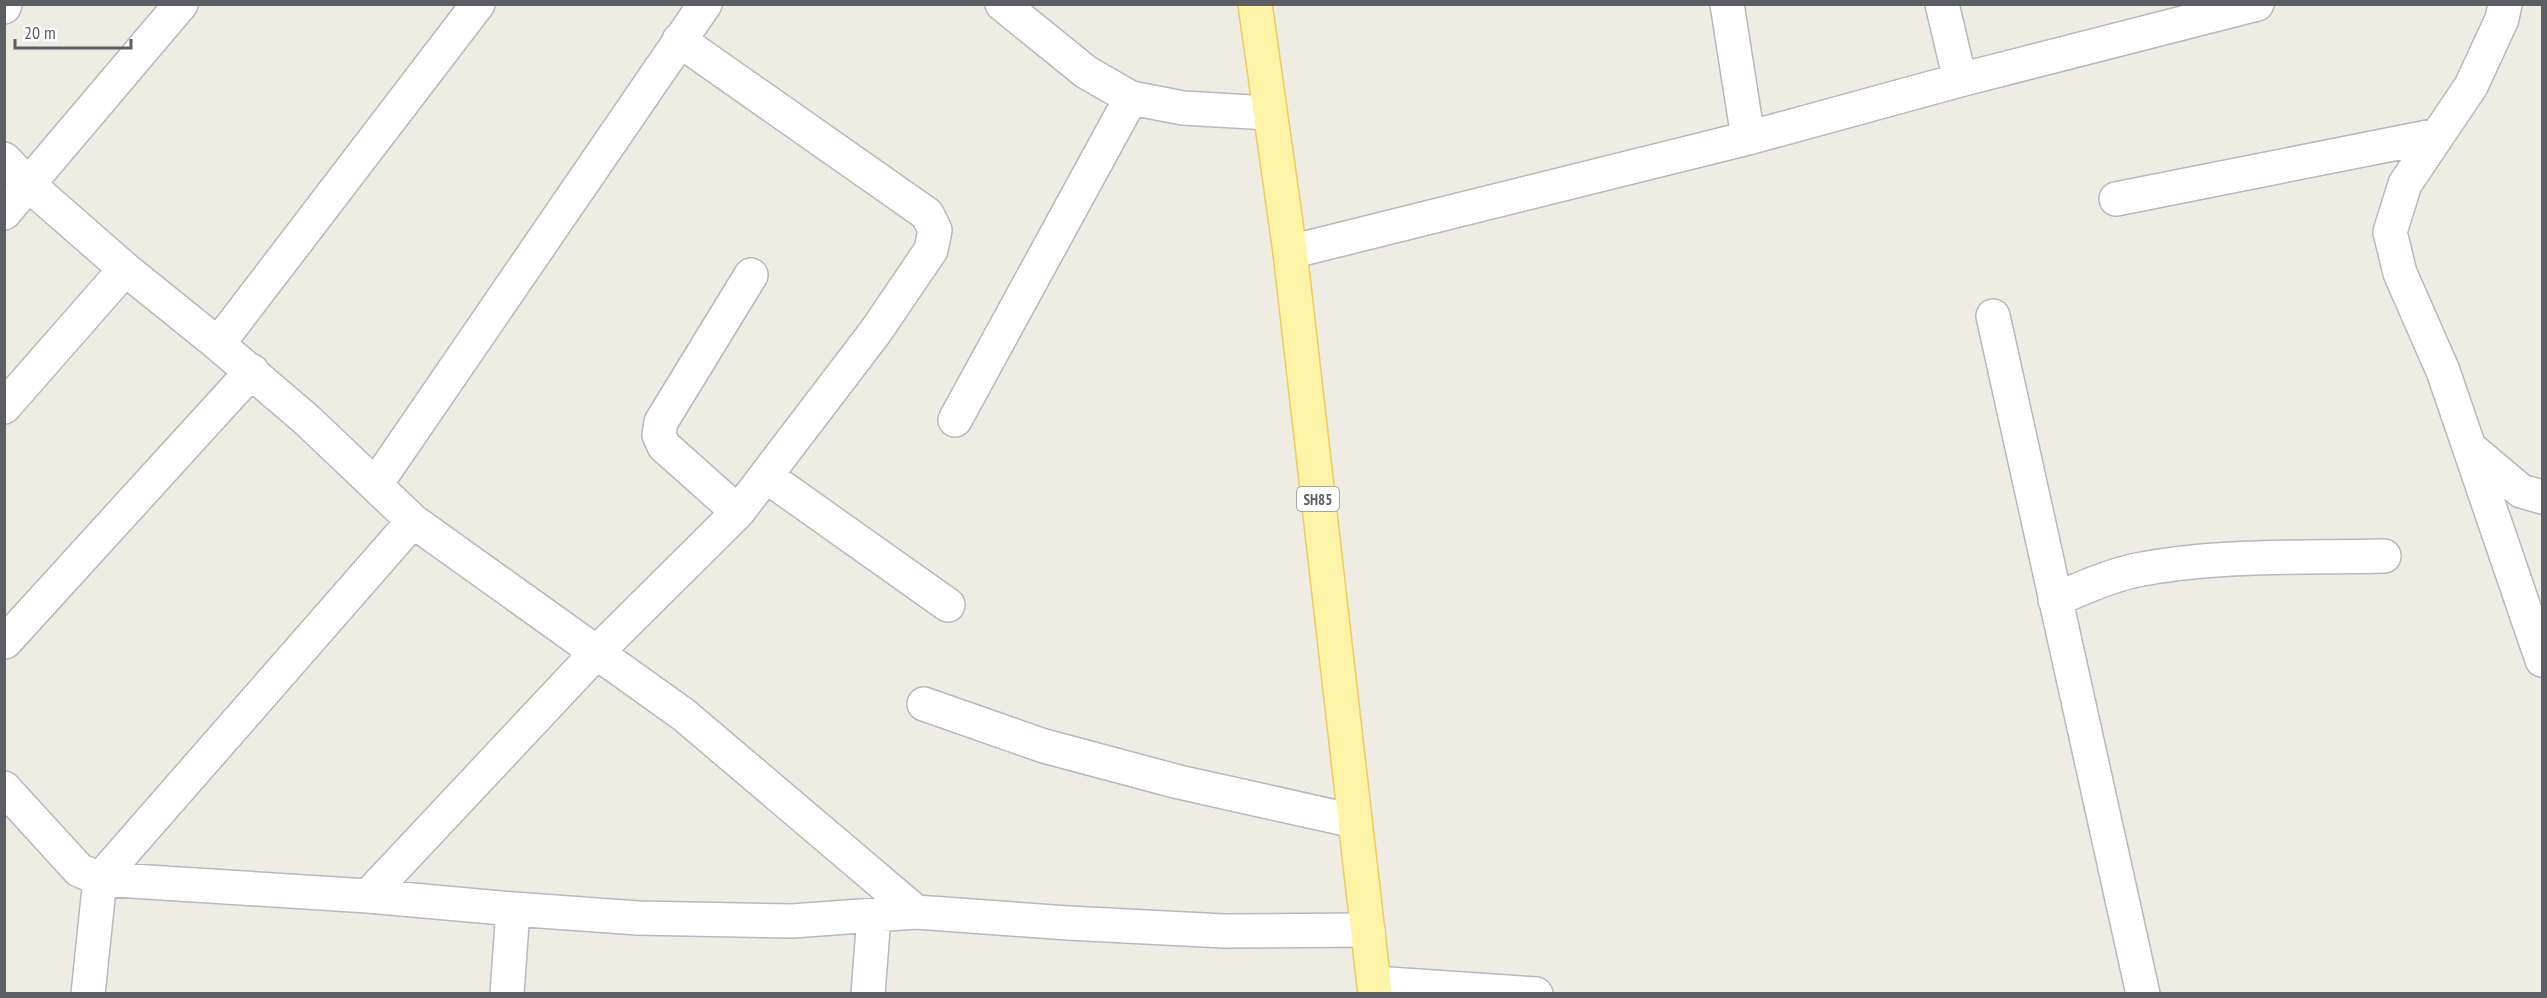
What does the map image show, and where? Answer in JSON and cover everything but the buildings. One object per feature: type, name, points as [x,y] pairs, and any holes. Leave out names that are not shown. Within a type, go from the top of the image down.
[{"type":"main road","name":"SH85","points":[[1255,4],[1290,252],[1374,988]]},
{"type":"street","points":[[4,213],[181,4]]},
{"type":"street","points":[[219,344],[478,4]]},
{"type":"street","points":[[376,484],[705,4]]},
{"type":"street","points":[[1002,4],[1086,72],[1131,98],[1183,108],[1269,113]]},
{"type":"street","points":[[1727,4],[1748,138]]},
{"type":"street","points":[[1942,4],[1960,80]]},
{"type":"street","points":[[1290,252],[1748,138],[1960,80],[2257,4]]},
{"type":"street","points":[[2505,4],[2502,19],[2471,86],[2405,184],[2390,232],[2400,273],[2443,370],[2542,660]]},
{"type":"street","points":[[368,896],[597,652],[738,512],[876,331],[931,250],[935,230],[927,214],[679,40]]},
{"type":"street","points":[[955,420],[1131,98]]},
{"type":"street","points":[[2116,199],[2438,135]]},
{"type":"street","points":[[4,159],[29,185],[125,269],[252,371],[376,484],[413,521],[684,715],[916,912]]},
{"type":"street","points":[[4,407],[125,269]]},
{"type":"street","points":[[738,512],[664,446],[659,435],[661,422],[751,275]]},
{"type":"street","points":[[1993,316],[2143,993]]},
{"type":"street","points":[[5,642],[252,371]]},
{"type":"street","points":[[2469,447],[2521,491],[2542,497]]},
{"type":"street","points":[[766,476],[948,605]]},
{"type":"street","points":[[88,993],[100,879],[413,521]]},
{"type":"street","points":[[2055,600],[2094,583],[2136,570],[2198,561],[2384,556]]},
{"type":"street","points":[[924,704],[1044,746],[1179,782],[1354,821]]},
{"type":"street","points":[[4,788],[79,870],[100,879],[368,896],[638,918],[792,921],[916,912],[1224,931],[1368,930]]},
{"type":"street","points":[[507,993],[513,909]]},
{"type":"street","points":[[868,993],[874,916]]},
{"type":"street","points":[[1374,988],[1536,993]]}]
